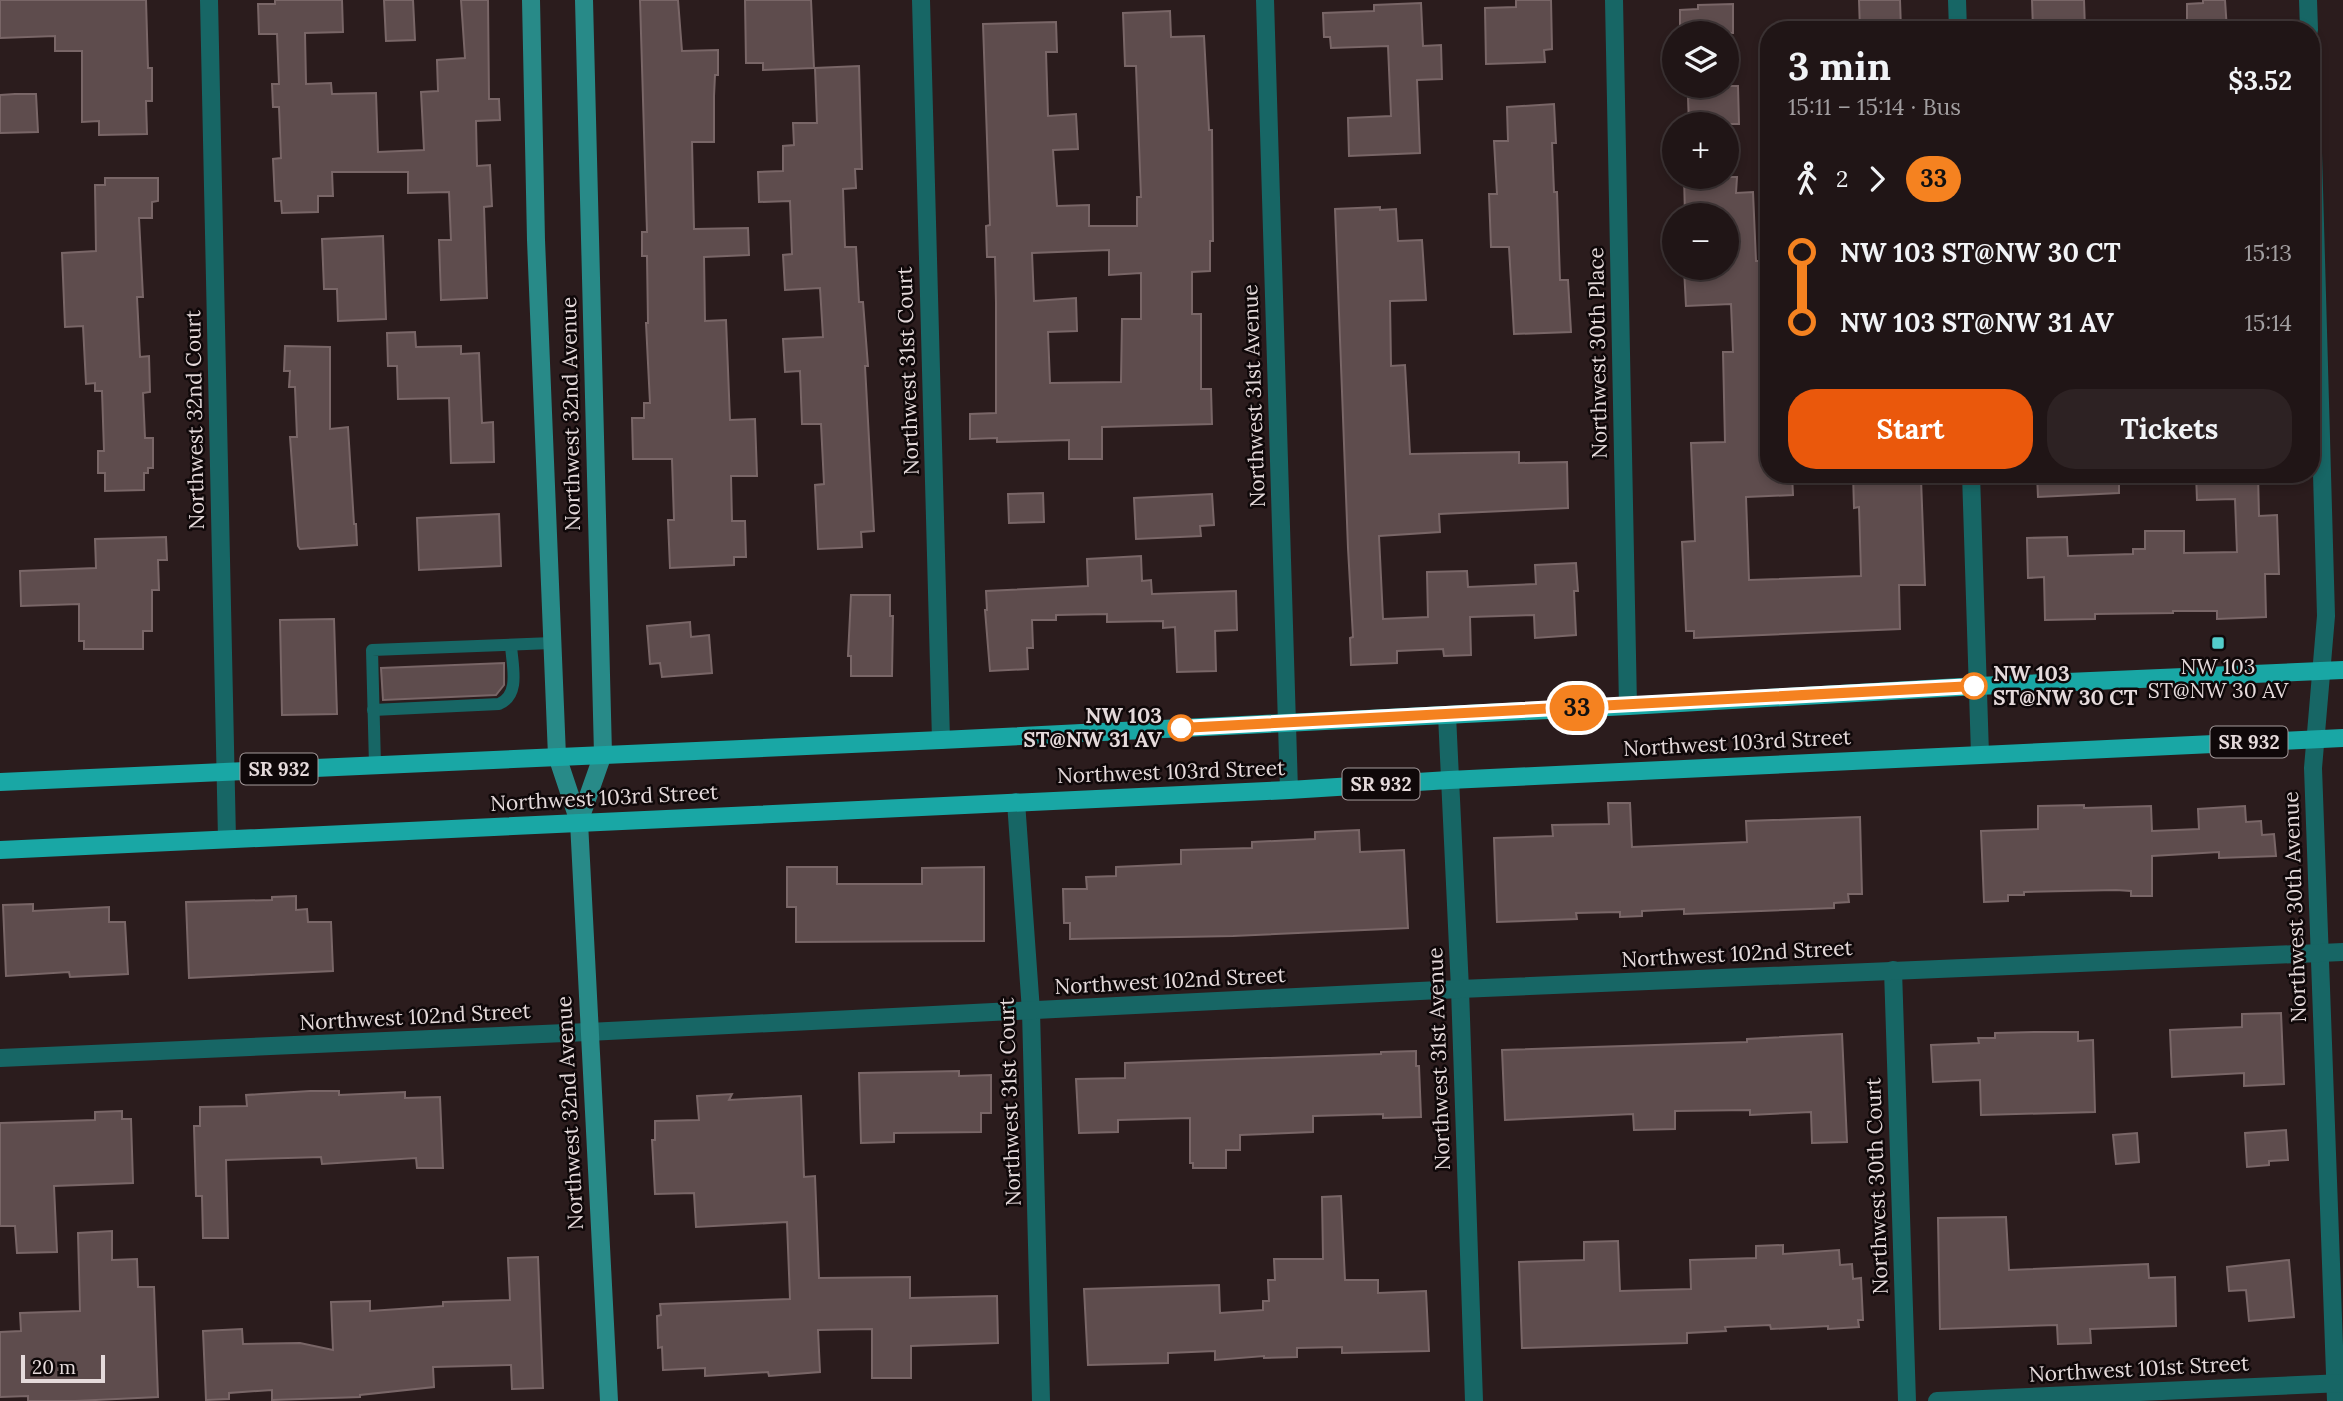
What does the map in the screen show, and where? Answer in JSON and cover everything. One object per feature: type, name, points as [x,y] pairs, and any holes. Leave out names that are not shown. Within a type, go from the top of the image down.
[{"type":"main road","name":"Northwest 32nd Avenue","points":[[531,0],[536,240],[557,756],[579,822],[609,1401]]},
{"type":"main road","name":"Northwest 32nd Avenue","points":[[579,822],[603,754],[584,0]]},
{"type":"main road","name":"Northwest 103rd Street","points":[[0,782],[941,740],[1978,686],[2343,670]]},
{"type":"main road","name":"Northwest 103rd Street","points":[[0,850],[2343,738]]},
{"type":"street","name":"Northwest 32nd Court","points":[[209,0],[227,839]]},
{"type":"street","name":"Northwest 31st Court","points":[[920,0],[941,740]]},
{"type":"street","name":"Northwest 31st Avenue","points":[[1265,0],[1289,790]]},
{"type":"street","name":"Northwest 30th Place","points":[[1614,0],[1628,706]]},
{"type":"street","points":[[1957,0],[1958,21]]},
{"type":"street","points":[[2308,0],[2309,21]]},
{"type":"street","name":"Northwest 30th Avenue","points":[[2320,402],[2326,616],[2313,768],[2338,1389]]},
{"type":"street","points":[[1971,483],[1980,754]]},
{"type":"street","name":"Northwest 31st Avenue","points":[[1447,715],[1460,989],[1474,1401]]},
{"type":"street","name":"Northwest 31st Court","points":[[1016,802],[1031,1011],[1041,1401]]},
{"type":"street","name":"Northwest 102nd Street","points":[[0,1058],[1460,989],[2343,952]]},
{"type":"street","name":"Northwest 30th Court","points":[[1893,970],[1908,1401]]},
{"type":"street","name":"Northwest 101st Street","points":[[1937,1401],[2338,1389]]},
{"type":"lane","points":[[375,765],[372,650],[552,643]]},
{"type":"lane","points":[[373,710],[499,704],[508,700],[513,691],[511,645]]},
{"type":"building","points":[[0,0],[146,0],[148,68],[152,68],[152,101],[146,101],[147,134],[99,135],[99,121],[82,122],[82,51],[55,51],[55,36],[0,38]]},
{"type":"building","points":[[275,0],[342,0],[343,32],[305,33],[306,84],[331,83],[332,94],[376,93],[378,152],[424,150],[421,92],[438,91],[437,60],[465,58],[461,0],[488,0],[489,99],[499,99],[500,120],[476,121],[477,166],[490,165],[492,206],[484,207],[487,298],[441,300],[439,240],[451,240],[449,192],[408,193],[408,172],[332,172],[333,196],[318,196],[318,212],[282,213],[281,201],[275,201],[273,159],[281,158],[279,107],[273,107],[272,84],[279,84],[277,34],[259,34],[258,4],[275,4]]},
{"type":"building","points":[[384,0],[413,0],[415,40],[386,41]]},
{"type":"building","points":[[640,0],[678,0],[682,51],[718,50],[714,142],[692,142],[694,229],[748,228],[749,255],[704,257],[705,321],[726,320],[730,420],[755,419],[757,476],[731,476],[732,521],[745,521],[746,557],[734,557],[734,565],[670,568],[668,520],[674,520],[672,459],[633,459],[632,418],[644,418],[644,403],[650,403],[646,323],[647,256],[642,256],[642,232],[647,232]]},
{"type":"building","points":[[745,0],[811,0],[814,68],[763,70],[763,63],[746,63]]},
{"type":"building","points":[[1516,0],[1551,0],[1552,49],[1544,50],[1545,62],[1486,64],[1485,8],[1516,7]]},
{"type":"building","points":[[1859,0],[1900,0],[1901,21],[1860,21]]},
{"type":"building","points":[[2032,0],[2084,0],[2085,21],[2033,21]]},
{"type":"building","points":[[2203,0],[2225,0],[2226,21],[2187,21],[2187,4],[2203,3]]},
{"type":"building","points":[[1421,3],[1423,46],[1441,45],[1442,79],[1417,80],[1420,153],[1349,156],[1348,118],[1391,116],[1388,46],[1331,48],[1330,37],[1324,37],[1323,13],[1374,11],[1374,5]]},
{"type":"building","points":[[1733,4],[1733,21],[1680,21],[1680,10],[1698,9],[1698,5]]},
{"type":"building","points":[[1170,11],[1171,37],[1204,36],[1209,130],[1212,130],[1213,241],[1210,241],[1210,271],[1192,272],[1192,314],[1201,314],[1201,389],[1211,389],[1212,424],[1102,427],[1102,459],[1069,459],[1069,440],[997,442],[997,438],[970,439],[970,414],[996,413],[995,257],[987,257],[986,226],[990,225],[983,24],[1056,22],[1057,52],[1046,52],[1048,116],[1076,114],[1078,149],[1053,150],[1057,206],[1089,205],[1089,226],[1137,226],[1137,197],[1141,197],[1136,66],[1125,66],[1123,13]],"holes":[[[1109,250],[1109,275],[1141,273],[1141,319],[1122,319],[1121,382],[1050,383],[1048,332],[1077,331],[1076,298],[1034,301],[1032,253]]]},
{"type":"building","points":[[859,66],[862,169],[855,169],[856,188],[843,189],[845,247],[856,247],[859,302],[863,302],[874,531],[861,532],[862,547],[818,549],[815,485],[824,484],[821,424],[802,424],[800,371],[785,372],[783,339],[823,337],[820,288],[785,290],[783,255],[792,254],[790,201],[759,202],[758,172],[783,171],[783,146],[794,145],[793,123],[817,123],[815,68]]},
{"type":"building","points":[[36,94],[38,132],[0,133],[0,95]]},
{"type":"building","points":[[1688,98],[1738,98],[1739,112],[1689,112]]},
{"type":"building","points":[[1554,104],[1556,143],[1552,143],[1554,192],[1557,192],[1560,280],[1568,280],[1571,332],[1514,334],[1509,247],[1491,247],[1489,194],[1497,194],[1494,141],[1508,141],[1507,107]]},
{"type":"building","points":[[105,178],[158,178],[158,201],[152,202],[152,218],[139,218],[143,297],[137,297],[140,357],[149,356],[150,392],[143,393],[145,438],[153,438],[153,468],[148,468],[148,473],[144,473],[144,490],[105,491],[105,473],[98,473],[98,451],[104,451],[102,391],[95,391],[95,383],[86,384],[83,326],[65,327],[62,253],[96,251],[95,185],[105,185]]},
{"type":"building","points":[[1684,189],[1736,189],[1736,193],[1753,192],[1756,261],[1760,261],[1760,483],[1792,483],[1793,495],[1746,497],[1749,580],[1861,576],[1859,507],[1854,508],[1853,483],[1921,483],[1925,585],[1899,585],[1900,629],[1694,638],[1694,631],[1686,631],[1682,542],[1695,541],[1691,443],[1725,442],[1723,352],[1733,352],[1731,304],[1686,306],[1685,280],[1739,280],[1739,203],[1685,203]]},
{"type":"building","points":[[1380,207],[1380,210],[1396,209],[1398,241],[1422,240],[1426,300],[1390,301],[1391,366],[1405,365],[1410,454],[1519,452],[1519,463],[1567,462],[1568,508],[1439,514],[1440,532],[1379,536],[1383,619],[1428,617],[1427,572],[1467,571],[1468,587],[1536,584],[1535,565],[1576,563],[1576,635],[1535,638],[1534,615],[1470,617],[1471,655],[1444,656],[1443,649],[1397,651],[1397,663],[1351,665],[1350,638],[1353,637],[1335,209]]},
{"type":"building","points":[[383,236],[386,319],[338,321],[337,289],[324,289],[322,239]]},
{"type":"building","points":[[415,332],[416,347],[461,346],[461,354],[479,353],[482,423],[493,422],[494,462],[451,463],[449,398],[398,399],[397,366],[388,366],[387,333]]},
{"type":"building","points":[[285,346],[330,347],[330,429],[348,427],[357,545],[300,549],[298,546],[290,437],[297,437],[295,387],[289,387],[290,371],[284,371]]},
{"type":"building","points":[[2037,483],[2119,483],[2119,493],[2038,497]]},
{"type":"building","points":[[2196,483],[2258,483],[2259,516],[2277,515],[2279,574],[2265,574],[2266,617],[2217,619],[2217,611],[2173,611],[2095,614],[2095,619],[2045,620],[2044,577],[2028,578],[2027,538],[2067,537],[2068,556],[2133,554],[2133,549],[2145,549],[2145,531],[2184,531],[2184,553],[2237,552],[2235,499],[2197,500]]},
{"type":"building","points":[[1043,493],[1044,522],[1009,523],[1008,494]]},
{"type":"building","points":[[1212,494],[1214,525],[1200,526],[1201,536],[1136,539],[1134,498]]},
{"type":"building","points":[[499,514],[501,566],[419,570],[417,518]]},
{"type":"building","points":[[166,537],[167,560],[158,560],[159,590],[152,590],[152,631],[143,631],[143,649],[84,649],[84,641],[79,641],[79,604],[21,606],[20,571],[96,568],[95,539]]},
{"type":"building","points":[[1141,556],[1142,581],[1151,580],[1152,594],[1236,591],[1237,630],[1215,631],[1216,671],[1177,672],[1175,627],[1163,628],[1163,621],[1107,622],[1107,614],[1056,615],[1056,620],[1032,620],[1033,648],[1027,648],[1028,669],[990,671],[986,591],[1088,586],[1087,559]]},
{"type":"building","points":[[851,595],[890,595],[890,616],[893,616],[892,676],[851,676],[851,656],[848,656]]},
{"type":"building","points":[[334,619],[337,714],[282,715],[280,620]]},
{"type":"building","points":[[690,622],[691,637],[709,635],[712,673],[662,677],[660,663],[650,664],[647,626]]},
{"type":"building","points":[[504,663],[504,685],[496,695],[383,700],[381,668]]},
{"type":"building","points":[[1608,803],[1630,803],[1632,847],[1747,842],[1746,821],[1860,817],[1862,894],[1848,894],[1849,902],[1834,903],[1834,908],[1684,914],[1684,909],[1642,911],[1642,916],[1620,917],[1620,912],[1576,913],[1577,919],[1497,922],[1494,838],[1553,836],[1552,825],[1609,824]]},
{"type":"building","points":[[2084,805],[2084,808],[2151,806],[2152,831],[2199,829],[2198,809],[2245,806],[2246,822],[2261,821],[2262,835],[2274,834],[2276,856],[2219,858],[2219,852],[2152,856],[2152,896],[2131,896],[2131,891],[2116,890],[2024,892],[2024,895],[2008,895],[2008,901],[1984,902],[1981,831],[2038,829],[2038,806]]},
{"type":"building","points":[[1359,830],[1360,852],[1404,850],[1408,928],[1233,936],[1070,939],[1070,923],[1064,923],[1063,889],[1087,889],[1086,877],[1116,876],[1116,867],[1181,864],[1181,850],[1252,848],[1252,842],[1315,839],[1315,832]]},
{"type":"building","points":[[787,867],[837,867],[837,884],[922,884],[922,868],[984,867],[984,941],[796,942],[796,907],[787,907]]},
{"type":"building","points":[[296,896],[296,910],[307,909],[308,922],[331,922],[333,971],[189,978],[186,902],[272,900],[272,897]]},
{"type":"building","points":[[33,904],[33,911],[109,907],[109,922],[125,922],[128,974],[70,977],[69,972],[6,976],[3,905]]},
{"type":"building","points":[[2281,1013],[2284,1084],[2244,1086],[2244,1073],[2172,1077],[2170,1030],[2242,1027],[2242,1014]]},
{"type":"building","points":[[2078,1032],[2078,1041],[2093,1040],[2095,1112],[1981,1115],[1980,1080],[1933,1082],[1931,1045],[1979,1043],[1978,1038],[1995,1038],[1995,1033]]},
{"type":"building","points":[[1842,1034],[1847,1142],[1812,1143],[1811,1112],[1750,1115],[1750,1110],[1675,1111],[1675,1129],[1634,1130],[1633,1114],[1505,1120],[1502,1050],[1747,1042],[1747,1039]]},
{"type":"building","points":[[1416,1051],[1421,1117],[1383,1118],[1383,1114],[1313,1116],[1313,1132],[1240,1135],[1240,1150],[1226,1150],[1226,1168],[1193,1168],[1193,1163],[1190,1163],[1190,1118],[1118,1120],[1118,1132],[1079,1133],[1076,1079],[1125,1078],[1125,1063]]},
{"type":"building","points":[[959,1071],[959,1076],[991,1075],[991,1113],[981,1113],[981,1132],[894,1133],[894,1142],[861,1143],[859,1073]]},
{"type":"building","points":[[339,1091],[339,1095],[405,1092],[405,1098],[440,1097],[443,1168],[417,1168],[416,1158],[322,1164],[321,1157],[226,1160],[228,1238],[203,1238],[202,1196],[196,1196],[194,1126],[200,1126],[200,1107],[247,1106],[246,1095]]},
{"type":"building","points":[[732,1094],[729,1100],[801,1096],[804,1177],[815,1176],[819,1278],[910,1277],[910,1298],[997,1296],[998,1343],[911,1346],[911,1378],[872,1378],[872,1329],[818,1330],[820,1372],[769,1376],[768,1372],[705,1376],[705,1368],[663,1370],[662,1347],[658,1348],[657,1316],[661,1315],[660,1304],[790,1299],[787,1222],[696,1227],[694,1193],[655,1194],[652,1140],[655,1140],[655,1121],[699,1120],[697,1096]]},
{"type":"building","points":[[122,1111],[122,1119],[131,1119],[133,1183],[54,1186],[57,1252],[17,1253],[15,1226],[0,1226],[0,1123],[95,1120],[95,1112]]},
{"type":"building","points":[[2286,1130],[2288,1160],[2269,1161],[2269,1165],[2247,1167],[2245,1133]]},
{"type":"building","points":[[2137,1133],[2139,1162],[2116,1164],[2113,1135]]},
{"type":"building","points":[[1341,1196],[1345,1280],[1378,1280],[1378,1293],[1426,1291],[1429,1351],[1342,1353],[1342,1347],[1297,1348],[1297,1357],[1264,1356],[1215,1360],[1215,1351],[1168,1353],[1168,1363],[1088,1365],[1084,1289],[1219,1285],[1220,1313],[1263,1310],[1263,1301],[1269,1301],[1268,1280],[1275,1280],[1274,1259],[1323,1259],[1322,1197]]},
{"type":"building","points":[[2006,1217],[2009,1270],[2148,1264],[2149,1278],[2175,1277],[2176,1326],[2090,1329],[2091,1343],[2058,1344],[2057,1325],[1940,1329],[1938,1218]]},
{"type":"building","points":[[112,1231],[112,1260],[137,1259],[138,1287],[154,1287],[158,1397],[28,1401],[28,1396],[0,1397],[0,1332],[21,1331],[20,1313],[80,1311],[78,1233]]},
{"type":"building","points":[[1618,1241],[1620,1291],[1691,1289],[1690,1260],[1756,1258],[1756,1246],[1783,1245],[1783,1254],[1839,1250],[1840,1265],[1852,1264],[1853,1279],[1861,1278],[1863,1320],[1858,1320],[1859,1327],[1828,1329],[1828,1326],[1771,1329],[1770,1325],[1725,1327],[1726,1331],[1687,1333],[1687,1343],[1522,1348],[1519,1262],[1584,1260],[1584,1242]]},
{"type":"building","points":[[538,1257],[543,1388],[512,1389],[511,1365],[433,1367],[434,1387],[360,1397],[272,1400],[272,1390],[229,1393],[229,1399],[206,1400],[203,1331],[242,1329],[243,1344],[300,1343],[333,1350],[331,1302],[370,1301],[370,1311],[443,1306],[443,1302],[510,1300],[508,1258]]},
{"type":"building","points":[[2289,1260],[2294,1317],[2249,1321],[2246,1290],[2229,1291],[2227,1267]]},
{"type":"bus line","name":"33","points":[[1181,728],[1974,686]]},
{"type":"place","name":"NW 103 ST@NW 30 AV","points":[[2218,643]]},
{"type":"place","name":"NW 103 ST@NW 30 CT","points":[[1974,686]]},
{"type":"place","name":"NW 103 ST@NW 31 AV","points":[[1181,728]]}]
